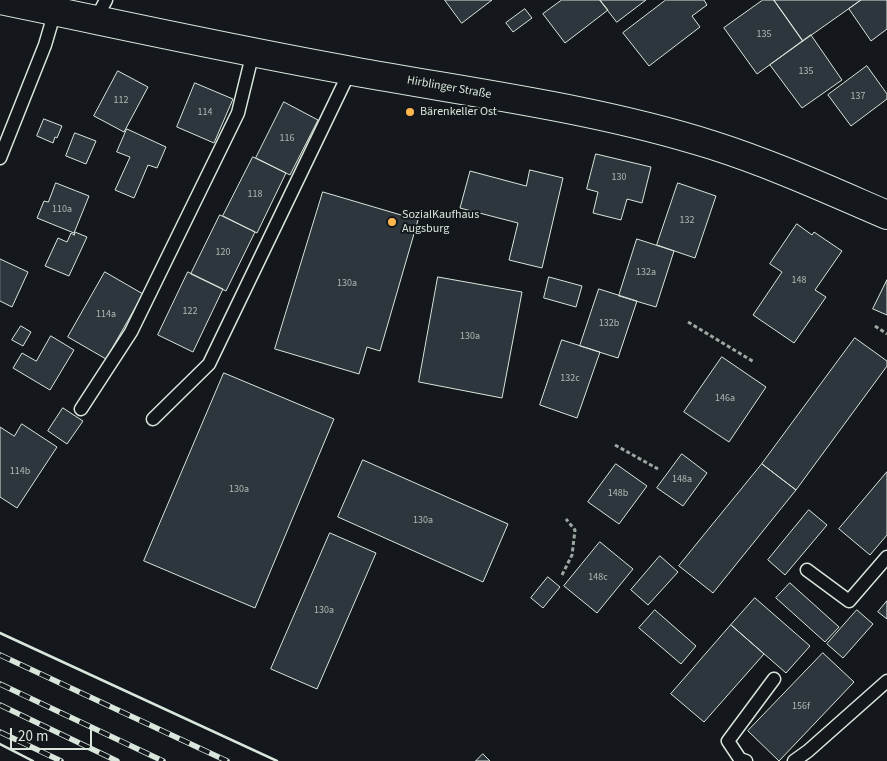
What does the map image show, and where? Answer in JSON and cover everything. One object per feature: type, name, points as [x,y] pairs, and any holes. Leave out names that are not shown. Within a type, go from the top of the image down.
[{"type":"street","name":"Hirblinger Straße","points":[[0,0],[55,11],[101,10],[253,52],[350,71],[531,102],[634,124],[710,144],[778,167],[887,215]]},
{"type":"lane","points":[[0,158],[45,46],[55,11]]},
{"type":"lane","points":[[81,408],[132,332],[213,165],[238,113],[253,52]]},
{"type":"lane","points":[[153,419],[209,364],[350,71]]},
{"type":"lane","points":[[807,570],[849,601],[887,556]]},
{"type":"lane","points":[[746,761],[740,759],[728,741],[774,679]]},
{"type":"lane","points":[[794,761],[808,751],[887,681]]},
{"type":"path","points":[[688,322],[754,362]]},
{"type":"path","points":[[874,326],[887,334]]},
{"type":"path","points":[[614,445],[658,469]]},
{"type":"path","points":[[562,574],[572,555],[575,530],[566,519]]},
{"type":"building","points":[[445,0],[492,0],[462,23]]},
{"type":"building","points":[[562,0],[600,0],[608,10],[565,43],[543,14]]},
{"type":"building","points":[[600,0],[646,0],[617,22]]},
{"type":"building","points":[[666,0],[704,0],[707,5],[692,16],[700,27],[649,66],[623,33]]},
{"type":"building","points":[[763,0],[774,0],[803,41],[757,74],[724,28]]},
{"type":"building","points":[[774,0],[861,0],[803,41]]},
{"type":"building","points":[[861,0],[887,0],[887,29],[871,41],[849,9]]},
{"type":"building","points":[[525,9],[532,18],[513,32],[506,23]]},
{"type":"building","points":[[811,35],[842,80],[802,108],[770,65]]},
{"type":"building","points":[[867,66],[887,94],[887,99],[851,126],[828,95]]},
{"type":"building","points":[[118,71],[148,87],[124,132],[94,116]]},
{"type":"building","points":[[195,83],[233,99],[214,143],[177,127]]},
{"type":"building","points":[[284,102],[318,120],[290,175],[256,158]]},
{"type":"building","points":[[44,119],[62,126],[53,143],[37,136]]},
{"type":"building","points":[[127,129],[166,147],[157,168],[148,165],[134,198],[115,190],[130,157],[117,152]]},
{"type":"building","points":[[75,133],[96,141],[86,164],[66,156]]},
{"type":"building","points":[[596,154],[651,167],[642,203],[627,199],[621,220],[593,213],[598,192],[587,189]]},
{"type":"building","points":[[253,157],[286,173],[257,233],[223,216]]},
{"type":"building","points":[[530,170],[563,178],[542,268],[509,260],[518,223],[460,208],[470,171],[526,186]]},
{"type":"building","points":[[56,183],[89,196],[74,233],[37,218],[44,201],[48,202]]},
{"type":"building","points":[[678,183],[716,196],[695,258],[657,245]]},
{"type":"building","points":[[323,192],[418,220],[380,351],[367,347],[359,374],[275,349]]},
{"type":"building","points":[[220,215],[255,232],[226,291],[191,274]]},
{"type":"building","points":[[797,224],[812,235],[814,232],[842,251],[815,290],[826,297],[794,343],[753,315],[782,272],[770,264]]},
{"type":"building","points":[[75,232],[87,237],[69,276],[45,266],[58,238],[67,242],[71,233],[74,235]]},
{"type":"building","points":[[637,239],[674,251],[656,307],[619,296]]},
{"type":"building","points":[[0,259],[28,272],[12,307],[0,301]]},
{"type":"building","points":[[105,272],[143,294],[106,359],[68,337]]},
{"type":"building","points":[[188,272],[223,289],[193,352],[158,335]]},
{"type":"building","points":[[438,277],[522,292],[502,398],[419,382]]},
{"type":"building","points":[[549,277],[582,286],[576,307],[544,298]]},
{"type":"building","points":[[887,280],[887,315],[873,309]]},
{"type":"building","points":[[599,289],[637,301],[618,358],[580,346]]},
{"type":"building","points":[[21,326],[31,332],[23,346],[12,340]]},
{"type":"building","points":[[51,336],[74,350],[50,390],[13,368],[22,353],[36,361]]},
{"type":"building","points":[[855,338],[887,361],[887,366],[796,490],[762,464]]},
{"type":"building","points":[[562,340],[600,352],[577,418],[540,405]]},
{"type":"building","points":[[722,357],[766,387],[729,442],[684,412]]},
{"type":"building","points":[[224,373],[334,419],[255,608],[144,561]]},
{"type":"building","points":[[63,408],[83,421],[67,444],[48,431]]},
{"type":"building","points":[[22,424],[57,447],[17,508],[0,497],[0,427],[14,436]]},
{"type":"building","points":[[682,454],[707,473],[683,506],[657,488]]},
{"type":"building","points":[[363,460],[508,524],[483,582],[338,517]]},
{"type":"building","points":[[616,464],[647,486],[619,524],[588,502]]},
{"type":"building","points":[[762,464],[796,490],[713,593],[679,566]]},
{"type":"building","points":[[887,472],[887,535],[870,555],[839,529]]},
{"type":"building","points":[[809,510],[827,525],[785,575],[768,560]]},
{"type":"building","points":[[330,533],[376,553],[317,689],[271,669]]},
{"type":"building","points":[[600,542],[633,569],[597,613],[564,586]]},
{"type":"building","points":[[660,556],[678,572],[648,605],[631,590]]},
{"type":"building","points":[[548,577],[560,587],[543,608],[531,598]]},
{"type":"building","points":[[790,583],[839,627],[825,642],[776,598]]},
{"type":"building","points":[[755,598],[810,646],[786,673],[731,625]]},
{"type":"building","points":[[887,601],[887,619],[878,612]]},
{"type":"building","points":[[655,610],[696,646],[681,664],[639,628]]},
{"type":"building","points":[[857,610],[873,624],[843,658],[827,644]]},
{"type":"building","points":[[731,625],[764,654],[704,722],[671,694]]},
{"type":"building","points":[[823,653],[854,682],[779,761],[748,731]]},
{"type":"building","points":[[483,754],[490,761],[476,761]]},
{"type":"railway","points":[[0,655],[227,761]]},
{"type":"railway","points":[[0,684],[163,761]]},
{"type":"railway","points":[[0,705],[117,761]]},
{"type":"railway","points":[[0,732],[61,761]]},
{"type":"wall","points":[[0,633],[277,761]]},
{"type":"wall","points":[[0,744],[33,761]]},
{"type":"place","name":"Bärenkeller Ost","points":[[410,112]]},
{"type":"place","name":"SozialKaufhaus Augsburg","points":[[392,222]]}]
